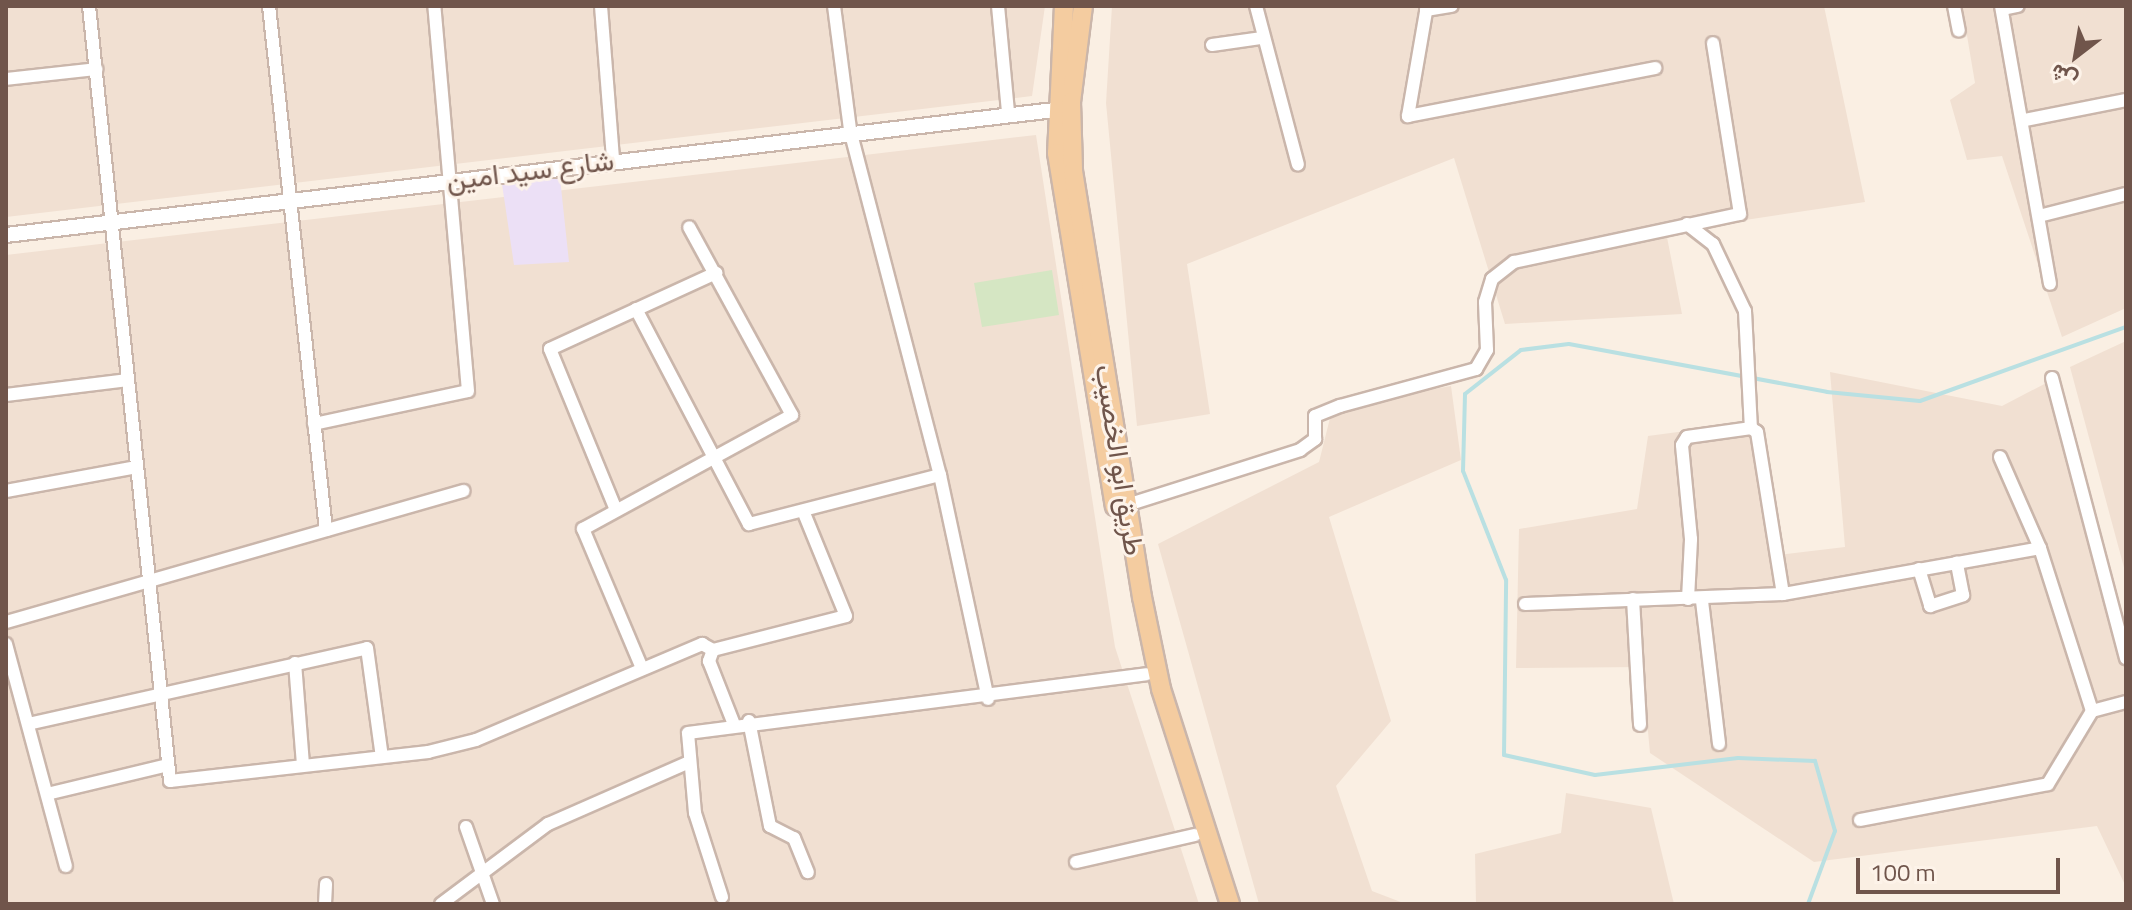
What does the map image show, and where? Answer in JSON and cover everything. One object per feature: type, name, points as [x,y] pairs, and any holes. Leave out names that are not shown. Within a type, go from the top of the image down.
[{"type":"main road","name":"طريق ابو الخصيب","points":[[1064,6],[1055,110],[1146,674],[1217,904]]},
{"type":"main road","name":"طريق ابو الخصيب","points":[[1083,6],[1071,148],[1106,417],[1127,505],[1161,689],[1230,904]]},
{"type":"street","points":[[89,6],[170,781],[382,757],[476,740],[641,666],[702,644],[713,650],[846,616],[804,513]]},
{"type":"street","points":[[269,6],[326,530]]},
{"type":"street","points":[[314,424],[468,391],[452,180],[434,6]]},
{"type":"street","points":[[834,6],[850,130],[940,475],[988,699]]},
{"type":"street","points":[[998,6],[1008,111]]},
{"type":"street","points":[[1256,6],[1261,38],[1298,165]]},
{"type":"street","points":[[1452,6],[1426,8],[1408,116],[1655,68]]},
{"type":"street","points":[[1954,6],[1959,31]]},
{"type":"street","points":[[2018,6],[2002,7],[2025,120],[2050,284]]},
{"type":"street","points":[[605,7],[613,159]]},
{"type":"street","points":[[1212,45],[1261,38]]},
{"type":"street","points":[[1127,505],[1300,450],[1315,439],[1315,416],[1340,406],[1476,369],[1487,350],[1485,302],[1492,279],[1514,262],[1740,214],[1713,43]]},
{"type":"street","points":[[6,79],[96,69]]},
{"type":"street","points":[[2025,120],[2126,100]]},
{"type":"street","name":"شارع سيد امين","points":[[6,235],[1008,111],[1055,110]]},
{"type":"street","points":[[2039,216],[2126,194]]},
{"type":"street","points":[[1687,224],[1713,244],[1736,284],[1748,370],[1751,428]]},
{"type":"street","points":[[641,666],[583,529],[716,460],[792,415],[689,227]]},
{"type":"street","points":[[616,510],[550,349],[716,273]]},
{"type":"street","points":[[636,309],[749,524],[804,513],[940,475]]},
{"type":"street","points":[[2052,378],[2126,658]]},
{"type":"street","points":[[6,395],[128,380]]},
{"type":"street","points":[[1688,599],[1691,539],[1682,445],[1687,437],[1751,428],[1757,432],[1783,594]]},
{"type":"street","points":[[2000,457],[2040,548],[2092,711]]},
{"type":"street","points":[[6,491],[137,467]]},
{"type":"street","points":[[6,622],[464,491]]},
{"type":"street","points":[[1525,604],[1633,599],[1702,601],[1783,594],[2040,548]]},
{"type":"street","points":[[1919,569],[1930,606],[1963,595],[1957,563]]},
{"type":"street","points":[[1633,599],[1640,725]]},
{"type":"street","points":[[1702,601],[1719,744]]},
{"type":"street","points":[[6,644],[66,866]]},
{"type":"street","points":[[28,724],[367,648],[382,757]]},
{"type":"street","points":[[713,650],[709,661],[733,722]]},
{"type":"street","points":[[295,663],[303,764]]},
{"type":"street","points":[[722,897],[687,763],[688,733],[733,722],[988,699],[1146,674]]},
{"type":"street","points":[[1860,820],[2048,784],[2092,711],[2126,702]]},
{"type":"street","points":[[749,721],[770,826],[794,838],[808,872]]},
{"type":"street","points":[[441,904],[483,879],[548,824],[687,763]]},
{"type":"street","points":[[47,794],[168,765]]},
{"type":"street","points":[[466,827],[493,904]]},
{"type":"street","points":[[1076,862],[1195,835]]},
{"type":"street","points":[[325,904],[326,884]]},
{"type":"shaded area","points":[[6,6],[1045,6],[1032,96],[6,217]]},
{"type":"shaded area","points":[[1112,6],[1824,6],[1865,202],[1666,232],[1682,314],[1505,324],[1454,158],[1187,264],[1210,414],[1137,426],[1106,103]]},
{"type":"shaded area","points":[[1962,6],[2126,6],[2126,308],[2062,337],[2002,156],[1967,160],[1950,100],[1975,83]]},
{"type":"shaded area","points":[[1036,135],[1115,647],[1199,904],[6,904],[6,255]]},
{"type":"shaded area","points":[[560,178],[569,262],[514,265],[502,184]]},
{"type":"shaded area","points":[[2126,341],[2126,575],[2070,367]]},
{"type":"shaded area","points":[[1830,372],[2002,406],[2050,381],[2126,650],[2126,887],[2097,826],[1814,862],[1650,753],[1642,667],[1516,668],[1519,529],[1637,509],[1648,436],[1753,422],[1778,555],[1845,547]]},
{"type":"shaded area","points":[[1451,386],[1461,460],[1329,517],[1391,721],[1336,786],[1372,891],[1406,904],[1259,904],[1158,544],[1319,462],[1333,406]]},
{"type":"shaded area","points":[[1566,793],[1651,808],[1674,904],[1476,904],[1475,854],[1561,833]]},
{"type":"green space","points":[[1052,270],[1059,315],[982,327],[974,283]]},
{"type":"waterway","points":[[1808,904],[1835,831],[1815,761],[1738,758],[1595,775],[1504,755],[1506,580],[1463,471],[1465,394],[1521,350],[1569,344],[1827,392],[1920,401],[2126,327]]}]
